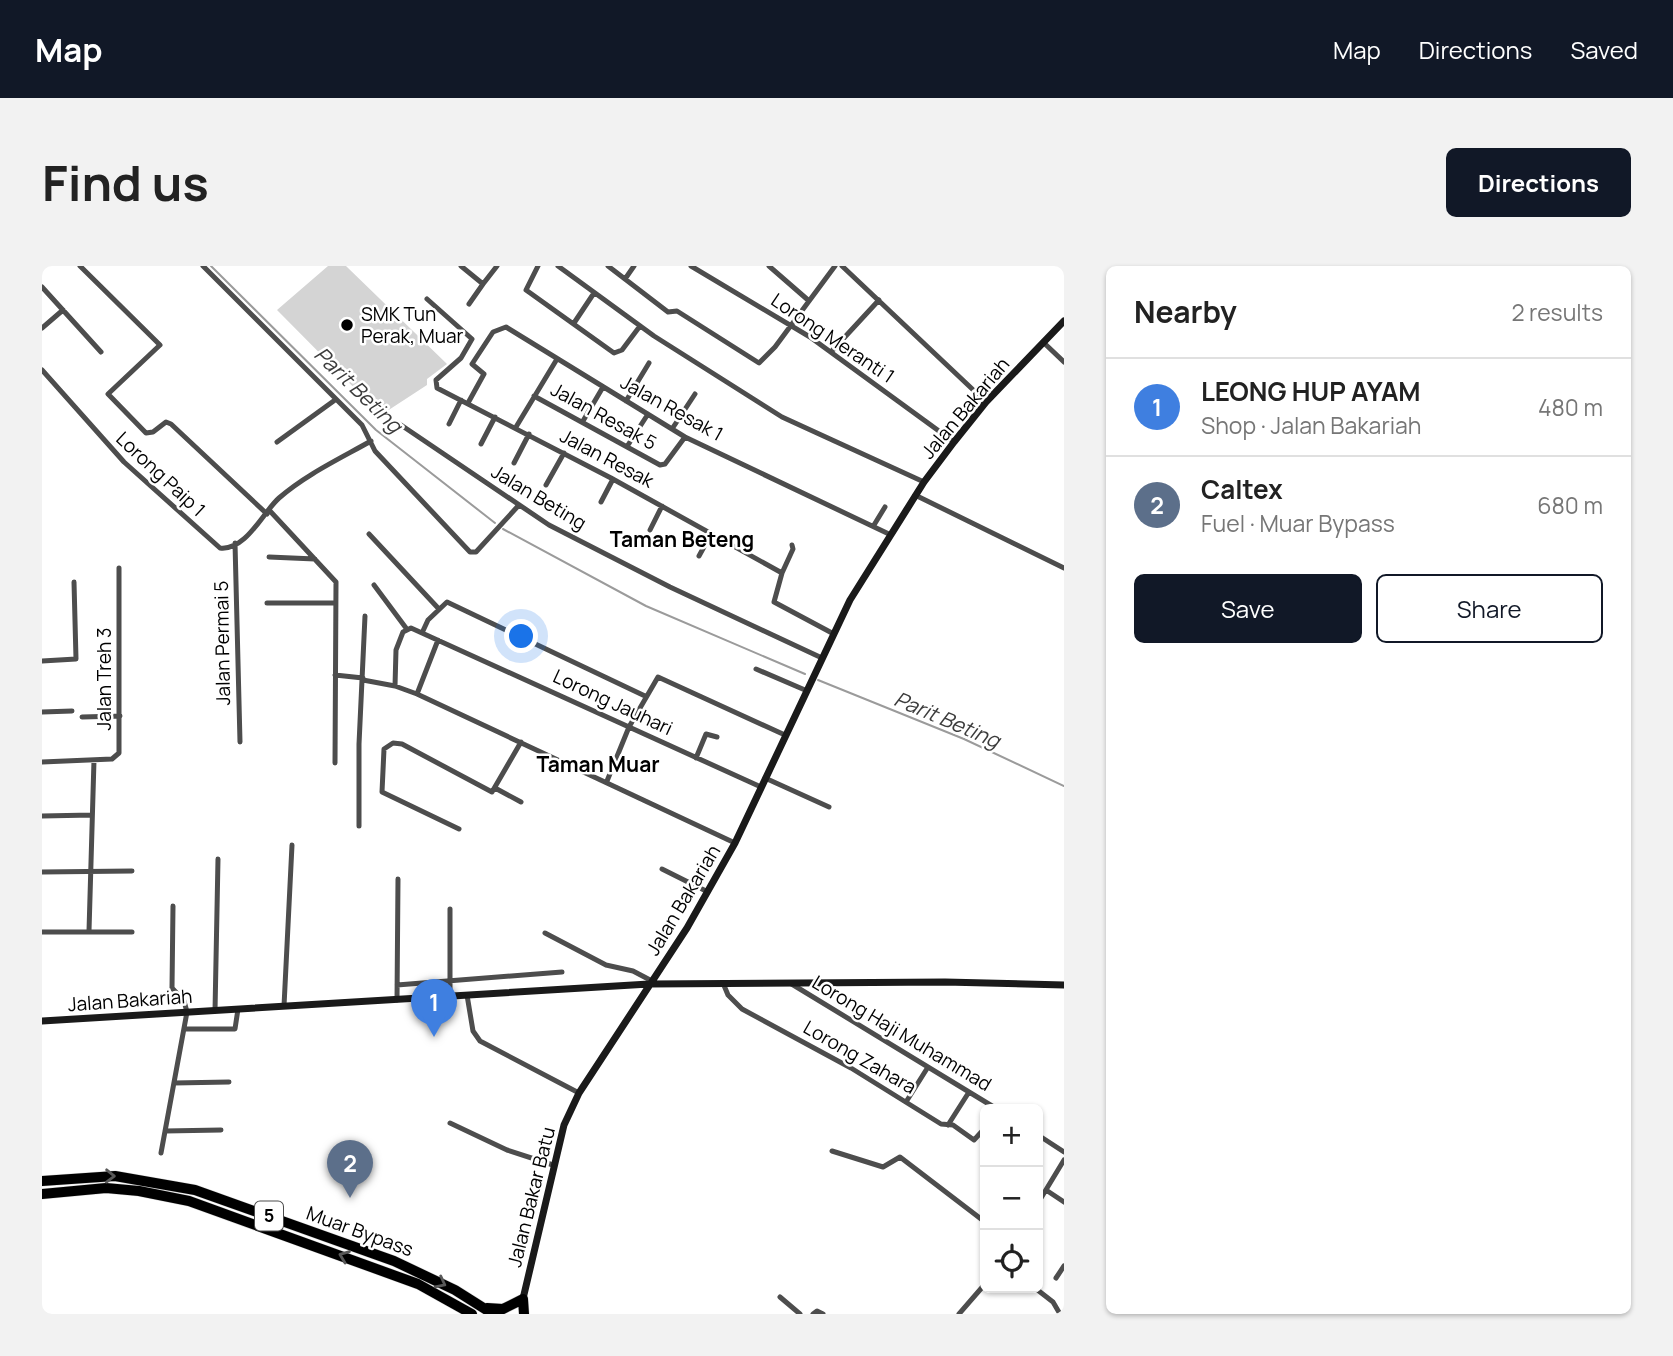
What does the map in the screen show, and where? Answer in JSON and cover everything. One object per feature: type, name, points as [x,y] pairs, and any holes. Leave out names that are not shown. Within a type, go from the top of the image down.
[{"type":"highway","name":"Muar Bypass","points":[[42,1181],[115,1175],[195,1190],[394,1261],[493,1314]]},
{"type":"highway","name":"Muar Bypass","points":[[42,1194],[106,1188],[139,1191],[189,1201],[418,1284],[472,1314]]},
{"type":"highway","points":[[484,1307],[503,1309],[523,1299]]},
{"type":"highway","points":[[522,1314],[523,1299]]},
{"type":"main road","name":"Jalan Bakariah","points":[[42,1021],[651,982],[708,892],[735,843],[832,633],[915,495],[986,402],[1064,321]]},
{"type":"main road","points":[[651,982],[945,982],[1064,985]]},
{"type":"main road","name":"Jalan Bakar Batu","points":[[523,1299],[561,1132],[579,1093],[651,982]]},
{"type":"street","points":[[80,266],[160,345],[108,394],[146,433],[153,432],[166,422],[171,424],[268,513],[335,580],[335,763]]},
{"type":"street","points":[[204,266],[362,425],[375,451],[472,553],[476,552],[519,505]]},
{"type":"street","points":[[461,266],[483,284]]},
{"type":"street","points":[[469,304],[498,266]]},
{"type":"street","points":[[538,266],[526,290],[616,354],[640,326]]},
{"type":"street","points":[[558,266],[714,376],[782,417],[924,482]]},
{"type":"street","points":[[608,266],[668,312],[677,312],[755,362],[767,358],[835,266]]},
{"type":"street","points":[[625,279],[634,266]]},
{"type":"street","name":"Lorong Meranti 1","points":[[691,266],[831,352],[954,442]]},
{"type":"street","points":[[769,266],[808,300]]},
{"type":"street","points":[[842,266],[986,402]]},
{"type":"street","points":[[42,287],[101,352]]},
{"type":"street","points":[[575,323],[594,293]]},
{"type":"street","name":"Jalan Resak","points":[[428,299],[470,336],[471,342],[461,358],[435,383],[437,388],[613,479],[782,573]]},
{"type":"street","points":[[831,352],[879,300]]},
{"type":"street","points":[[42,328],[63,310]]},
{"type":"street","name":"Jalan Resak 1","points":[[468,403],[484,374],[472,364],[498,328],[506,327],[672,429],[891,535]]},
{"type":"street","points":[[1044,342],[1064,362]]},
{"type":"street","points":[[516,427],[557,359]]},
{"type":"street","points":[[626,401],[649,363]]},
{"type":"street","name":"Lorong Paip 1","points":[[42,370],[102,440],[154,492],[220,548],[235,543]]},
{"type":"street","points":[[583,421],[603,387]]},
{"type":"street","points":[[672,429],[695,394]]},
{"type":"street","name":"Jalan Resak 5","points":[[534,396],[663,466],[685,436]]},
{"type":"street","points":[[277,442],[335,400]]},
{"type":"street","points":[[449,424],[461,400]]},
{"type":"street","points":[[628,446],[648,414]]},
{"type":"street","points":[[481,444],[495,416]]},
{"type":"street","name":"Jalan Beting","points":[[398,423],[519,505],[600,552],[822,658]]},
{"type":"street","points":[[514,463],[529,434]]},
{"type":"street","points":[[235,543],[286,493],[371,441]]},
{"type":"street","points":[[546,485],[564,453]]},
{"type":"street","points":[[601,502],[613,479]]},
{"type":"street","points":[[915,495],[1064,568]]},
{"type":"street","points":[[650,530],[662,506]]},
{"type":"street","points":[[874,525],[885,508]]},
{"type":"street","points":[[369,534],[438,608]]},
{"type":"street","points":[[699,556],[711,534]]},
{"type":"street","name":"Jalan Permai 5","points":[[235,543],[240,742]]},
{"type":"street","points":[[792,545],[793,549],[782,573],[774,602],[832,633]]},
{"type":"street","points":[[269,557],[316,559]]},
{"type":"street","name":"Jalan Treh 3","points":[[42,762],[112,759],[119,752],[119,568]]},
{"type":"street","points":[[42,661],[76,659],[74,582]]},
{"type":"street","points":[[374,585],[406,628],[396,650],[395,686]]},
{"type":"street","points":[[422,632],[438,608],[447,602],[645,696],[607,781]]},
{"type":"street","points":[[267,603],[335,603]]},
{"type":"street","points":[[359,826],[365,616]]},
{"type":"street","name":"Lorong Jauhari","points":[[406,628],[422,632],[761,787]]},
{"type":"street","points":[[417,694],[438,640]]},
{"type":"street","points":[[756,668],[806,690]]},
{"type":"street","points":[[335,675],[395,686],[417,694],[735,843]]},
{"type":"street","name":"Lorong Jauhari","points":[[645,696],[654,679],[660,677],[785,735]]},
{"type":"street","points":[[42,712],[72,711]]},
{"type":"street","points":[[82,717],[120,716]]},
{"type":"street","points":[[695,758],[705,734],[717,737]]},
{"type":"street","points":[[459,829],[382,792],[384,749],[397,742],[521,802]]},
{"type":"street","points":[[493,790],[521,742]]},
{"type":"street","points":[[89,931],[94,760]]},
{"type":"street","points":[[765,778],[830,807]]},
{"type":"street","points":[[42,816],[92,816]]},
{"type":"street","points":[[284,1006],[292,845]]},
{"type":"street","points":[[215,1011],[218,859]]},
{"type":"street","points":[[662,869],[708,892]]},
{"type":"street","points":[[42,872],[132,871]]},
{"type":"street","points":[[397,1000],[398,879]]},
{"type":"street","points":[[161,1153],[187,1012],[184,1000],[172,988],[173,906]]},
{"type":"street","points":[[450,909],[450,996]]},
{"type":"street","points":[[42,932],[132,932]]},
{"type":"street","points":[[545,933],[606,965],[633,971],[651,982]]},
{"type":"street","points":[[397,985],[562,972]]},
{"type":"street","points":[[536,991],[537,974]]},
{"type":"street","name":"Lorong Zahara","points":[[723,983],[727,995],[742,1009],[851,1068],[941,1124],[948,1125],[974,1140],[980,1133]]},
{"type":"street","name":"Lorong Haji Muhammad","points":[[790,983],[989,1104]]},
{"type":"street","points":[[467,995],[473,1031],[480,1041],[579,1093]]},
{"type":"street","points":[[184,1028],[235,1029],[238,1009]]},
{"type":"street","points":[[906,1102],[928,1067]]},
{"type":"street","points":[[174,1083],[229,1082]]},
{"type":"street","points":[[948,1125],[969,1092]]},
{"type":"street","points":[[450,1123],[508,1150],[553,1165]]},
{"type":"street","points":[[165,1131],[221,1130]]},
{"type":"street","points":[[1043,1138],[1064,1152]]},
{"type":"street","points":[[832,1151],[883,1167],[900,1157],[980,1218]]},
{"type":"street","points":[[1043,1195],[1064,1160]]},
{"type":"street","points":[[1046,1190],[1064,1202]]},
{"type":"street","points":[[1056,1278],[1064,1266]]},
{"type":"street","points":[[959,1314],[980,1290]]},
{"type":"street","points":[[1041,1293],[1053,1302],[1060,1314]]},
{"type":"street","points":[[780,1297],[800,1314]]},
{"type":"street","points":[[813,1314],[817,1311],[823,1314]]},
{"type":"shaded area","name":"SMK Tun Perak, Muar","points":[[328,266],[346,266],[447,364],[427,379],[427,385],[381,415],[277,310]]},
{"type":"waterway","name":"Parit Beting","points":[[211,266],[376,430],[495,523]]},
{"type":"waterway","name":"Parit Beting","points":[[503,529],[646,606],[805,674]]},
{"type":"waterway","name":"Parit Beting","points":[[818,680],[964,739],[1064,786]]},
{"type":"place","name":"SMK Tun Perak, Muar","points":[[347,325]]},
{"type":"place","name":"LEONG HUP AYAM","points":[[434,1037]]},
{"type":"place","name":"Caltex","points":[[350,1198]]},
{"type":"district","name":"Taman Beteng","points":[[682,540]]},
{"type":"district","name":"Taman Muar","points":[[598,765]]}]
